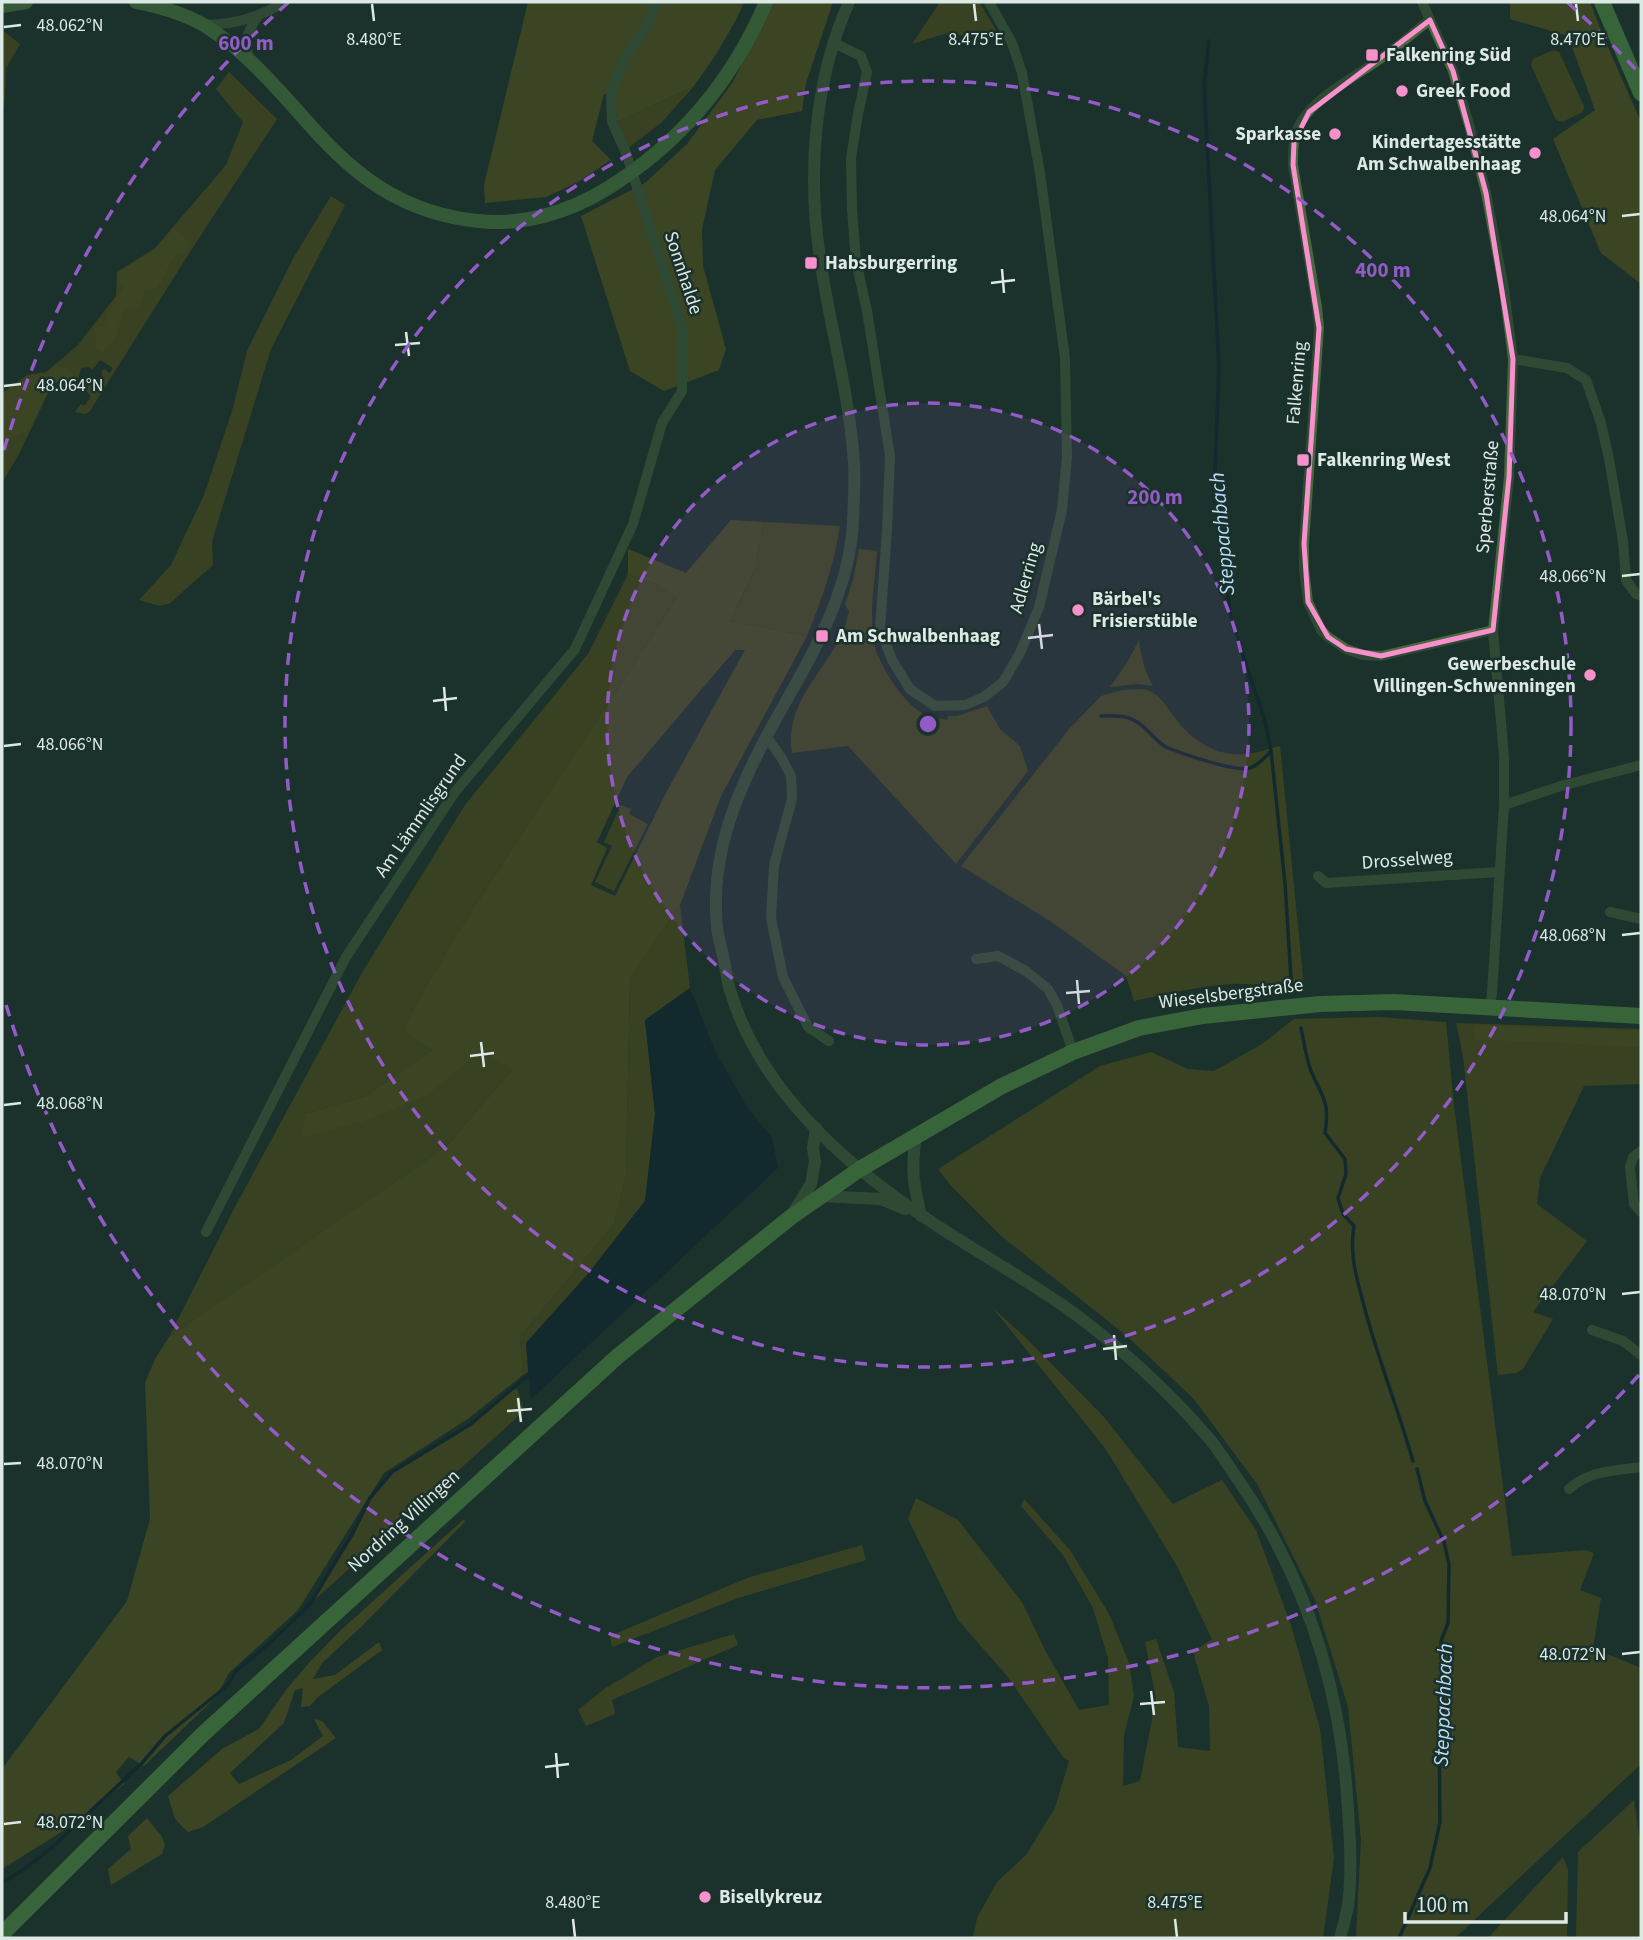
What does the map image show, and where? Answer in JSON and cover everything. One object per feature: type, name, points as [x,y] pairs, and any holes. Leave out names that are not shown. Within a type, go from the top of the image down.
[{"type":"main road","points":[[2,6],[26,2]]},
{"type":"main road","points":[[136,2],[159,7],[203,25],[249,59],[321,137],[384,192],[412,206],[452,219],[502,223],[540,217],[595,196],[631,174],[657,153],[707,104],[738,59],[766,2]]},
{"type":"main road","points":[[1602,2],[1641,93]]},
{"type":"main road","name":"Wieselsbergstraße","points":[[860,1169],[1002,1086],[1073,1052],[1139,1028],[1203,1016],[1320,1004],[1394,1002],[1641,1016]]},
{"type":"main road","name":"Nordring Villingen","points":[[2,1934],[203,1734],[618,1356],[791,1217],[860,1169]]},
{"type":"street","points":[[203,25],[236,22],[258,16],[284,2]]},
{"type":"street","name":"Sonnhalde","points":[[656,2],[649,21],[625,58],[611,93],[612,122],[626,153],[683,330],[682,390],[662,423]]},
{"type":"street","points":[[849,2],[826,72],[814,156],[815,214],[821,264],[849,423],[854,467],[853,530],[845,569],[822,636],[766,736],[741,788],[721,846],[717,927],[730,992],[750,1041],[776,1084],[816,1128],[860,1169],[921,1216],[1053,1299],[1125,1354],[1210,1439],[1259,1511],[1298,1586],[1332,1686],[1343,1757],[1350,1831],[1348,1906],[1340,1938]]},
{"type":"street","name":"Adlerring","points":[[834,43],[861,56],[867,72],[851,159],[852,209],[856,261],[867,311],[890,456],[880,628],[892,660],[910,689],[935,706],[965,705],[984,697],[1003,682],[1020,653],[1039,607],[1062,510],[1067,457],[1065,358],[1040,173],[1022,73],[1012,43],[989,2]]},
{"type":"street","name":"Sperberstraße","points":[[1422,2],[1453,71],[1471,128],[1499,261],[1513,359],[1509,477],[1493,630],[1504,757],[1504,805],[1490,1007]]},
{"type":"street","points":[[249,59],[245,45],[258,16]]},
{"type":"street","name":"Falkenring","points":[[1430,20],[1317,105],[1300,123],[1294,142],[1293,165],[1319,328],[1304,569],[1308,602],[1321,630],[1346,649],[1363,655],[1381,656],[1493,630]]},
{"type":"street","points":[[1513,359],[1567,368],[1586,380],[1601,423],[1609,459],[1623,541],[1626,580],[1636,594],[1641,595]]},
{"type":"street","name":"Am Lämmlisgrund","points":[[206,1233],[346,957],[455,792],[575,649],[633,524],[662,423]]},
{"type":"street","points":[[766,736],[790,776],[792,799],[774,865],[771,918],[783,977],[808,1027],[829,1041]]},
{"type":"street","points":[[1504,805],[1641,765]]},
{"type":"street","name":"Drosselweg","points":[[1318,876],[1326,883],[1499,872]]},
{"type":"street","points":[[1609,912],[1641,919]]},
{"type":"street","points":[[976,959],[998,956],[1026,971],[1048,989],[1057,1005],[1073,1052]]},
{"type":"street","points":[[791,1217],[811,1184],[816,1128]]},
{"type":"street","points":[[916,1135],[912,1162],[913,1183],[921,1216]]},
{"type":"street","points":[[1641,1151],[1633,1157],[1630,1167],[1634,1204],[1641,1212]]},
{"type":"street","points":[[820,1196],[880,1199],[921,1216]]},
{"type":"street","points":[[1592,1330],[1623,1341],[1641,1355]]},
{"type":"street","points":[[1569,1489],[1581,1479],[1598,1473],[1641,1467]]},
{"type":"highlighted area","points":[[1430,20],[1453,71],[1486,193],[1513,359],[1509,477],[1493,630],[1381,656],[1346,649],[1328,637],[1308,602],[1304,544],[1319,328],[1293,165],[1294,142],[1309,112]]},
{"type":"shaded area","points":[[528,2],[744,2],[717,53],[694,86],[617,122],[615,97],[604,94],[592,141],[611,160],[578,182],[546,197],[485,203],[484,185]]},
{"type":"shaded area","points":[[773,2],[833,2],[806,83],[802,111],[757,120],[715,170],[702,229],[703,266],[726,349],[719,370],[664,391],[630,371],[581,216],[645,183],[687,144],[733,82]]},
{"type":"shaded area","points":[[940,2],[979,2],[1001,38],[944,34],[912,44]]},
{"type":"shaded area","points":[[1510,2],[1590,2],[1641,122],[1641,284],[1601,253],[1553,139],[1595,110],[1568,36],[1510,19]]},
{"type":"shaded area","points":[[2,30],[20,44],[6,68],[2,121]]},
{"type":"shaded area","points":[[1553,50],[1559,52],[1584,106],[1583,112],[1562,122],[1556,120],[1531,65],[1533,59]]},
{"type":"shaded area","points":[[229,72],[277,119],[90,411],[86,414],[75,412],[91,397],[85,389],[89,384],[97,384],[104,369],[110,373],[113,368],[100,360],[92,370],[89,367],[81,368],[76,384],[68,390],[62,381],[51,387],[2,483],[2,393],[27,375],[46,372],[77,346],[116,296],[117,272],[155,248],[226,165],[243,122],[216,89]]},
{"type":"shaded area","points":[[694,86],[661,123],[628,148],[617,122]]},
{"type":"shaded area","points":[[331,196],[345,205],[271,349],[212,541],[213,565],[170,603],[160,606],[139,600],[171,565],[204,495],[232,411],[247,351],[294,257]]},
{"type":"shaded area","points":[[174,227],[190,245],[183,253],[175,254],[158,287],[144,292],[138,307],[123,312],[115,338],[103,352],[96,348],[95,327],[104,327],[107,315],[125,286],[119,281],[119,272],[157,249]]},
{"type":"shaded area","points":[[57,365],[69,370],[73,376],[71,389],[68,390],[62,381],[54,384],[49,389],[30,431],[2,440],[2,394],[15,389],[28,376],[47,374]]},
{"type":"shaded area","points":[[731,520],[764,522],[754,572],[730,621],[807,636],[721,796],[680,905],[630,978],[626,1175],[614,1224],[520,1337],[523,1375],[469,1418],[384,1473],[298,1610],[229,1673],[216,1697],[144,1766],[129,1757],[116,1772],[124,1784],[71,1826],[2,1869],[2,1769],[127,1601],[150,1519],[145,1383],[155,1359],[169,1337],[447,1146],[512,1070],[482,1050],[426,1096],[364,1121],[301,1137],[306,1114],[366,1096],[432,1050],[402,1030],[456,935],[677,598],[656,584],[628,574],[628,549],[686,573]],"holes":[[[735,650],[745,650],[667,791],[615,896],[591,885],[607,848],[597,842],[627,777]]]},
{"type":"shaded area","points":[[764,522],[840,526],[827,582],[807,636],[730,621],[754,572]]},
{"type":"shaded area","points":[[859,549],[877,551],[872,612],[873,636],[878,655],[895,686],[919,711],[933,717],[947,720],[948,716],[957,716],[987,706],[1000,729],[1020,746],[1028,771],[956,864],[848,746],[792,753],[791,736],[798,706],[844,629],[849,612],[845,604]]},
{"type":"shaded area","points":[[628,574],[656,584],[677,598],[456,935],[402,1030],[432,1050],[366,1096],[306,1114],[425,1096],[482,1049],[512,1070],[447,1146],[169,1337],[236,1205],[363,971],[465,805],[588,654]]},
{"type":"shaded area","points":[[1139,640],[1144,664],[1153,686],[1137,684],[1110,687],[1128,661]]},
{"type":"shaded area","points":[[1145,689],[1159,697],[1189,734],[1214,749],[1232,754],[1247,754],[1280,746],[1304,987],[1220,985],[1134,1001],[1126,976],[1053,923],[961,866],[1070,728],[1101,696],[1122,690]]},
{"type":"shaded area","points":[[621,805],[631,809],[629,814],[648,824],[614,891],[595,882],[612,846],[604,842]]},
{"type":"shaded area","points":[[680,905],[690,988],[645,1020],[655,1114],[645,1201],[587,1275],[526,1343],[528,1372],[523,1375],[520,1337],[614,1224],[626,1175],[630,978]]},
{"type":"shaded area","points":[[1378,1017],[1446,1022],[1454,1106],[1512,1556],[1586,1550],[1594,1553],[1580,1590],[1601,1598],[1593,1648],[1641,1668],[1641,1764],[1455,1938],[1356,1938],[1361,1839],[1348,1707],[1315,1600],[1257,1484],[1194,1399],[1128,1337],[1000,1235],[951,1186],[938,1169],[1100,1066],[1151,1052],[1188,1069],[1214,1071],[1262,1044],[1294,1019]]},
{"type":"shaded area","points":[[1456,1023],[1641,1029],[1641,1084],[1584,1086],[1540,1178],[1537,1204],[1587,1241],[1533,1312],[1553,1319],[1523,1369],[1516,1373],[1498,1375],[1463,1056]]},
{"type":"shaded area","points":[[1475,1025],[1641,1031],[1641,1047],[1475,1039]]},
{"type":"shaded area","points":[[992,1307],[1103,1416],[1173,1504],[1222,1480],[1256,1530],[1291,1625],[1320,1729],[1334,1858],[1323,1938],[973,1938],[977,1918],[997,1882],[1026,1855],[1055,1808],[1069,1761],[1063,1757],[1008,1677],[958,1620],[908,1519],[916,1498],[958,1520],[1022,1602],[1046,1652],[1079,1710],[1109,1705],[1108,1658],[1093,1608],[1063,1555],[1021,1506],[1024,1499],[1070,1550],[1109,1614],[1129,1663],[1134,1696],[1124,1735],[1123,1786],[1140,1781],[1156,1699],[1145,1642],[1156,1639],[1174,1692],[1178,1747],[1210,1751],[1209,1706],[1193,1652],[1212,1639],[1177,1566],[1105,1448]]},
{"type":"shaded area","points":[[517,1389],[524,1411],[309,1605],[353,1533],[370,1498],[392,1472],[471,1424],[511,1390]]},
{"type":"shaded area","points":[[464,1519],[465,1522],[322,1663],[313,1679],[335,1675],[379,1642],[382,1650],[318,1697],[310,1706],[301,1707],[303,1688],[295,1690],[284,1723],[230,1773],[239,1784],[291,1760],[323,1736],[314,1719],[322,1721],[336,1738],[203,1827],[188,1832],[175,1819],[168,1796],[222,1749],[259,1729],[286,1690],[340,1631]]},
{"type":"shaded area","points":[[862,1545],[866,1560],[738,1598],[612,1647],[610,1636],[747,1578]]},
{"type":"shaded area","points":[[734,1634],[738,1645],[612,1700],[615,1714],[586,1726],[578,1710],[604,1689],[657,1657]]},
{"type":"shaded area","points":[[1634,1800],[1641,1849],[1641,1938],[1576,1938],[1578,1852]]},
{"type":"shaded area","points":[[147,1818],[162,1837],[165,1845],[162,1854],[111,1885],[108,1869],[131,1849],[128,1836]]},
{"type":"shaded area","points":[[1563,1857],[1568,1870],[1567,1938],[1488,1938]]},
{"type":"water","points":[[690,988],[715,1051],[747,1107],[772,1138],[778,1168],[531,1399],[526,1343],[587,1275],[645,1201],[655,1114],[645,1020]]},
{"type":"waterway","name":"Steppachbach","points":[[1209,41],[1204,85],[1219,367],[1214,496],[1231,620],[1265,721],[1271,751],[1285,883],[1291,979]]},
{"type":"waterway","points":[[1101,716],[1128,718],[1139,723],[1166,747],[1234,768],[1253,767],[1271,751]]},
{"type":"waterway","name":"Steppachbach","points":[[1301,1028],[1309,1066],[1326,1107],[1325,1133],[1345,1159],[1346,1174],[1338,1198],[1343,1214],[1354,1226],[1353,1257],[1359,1286],[1375,1345],[1413,1461]]},
{"type":"waterway","points":[[2,1883],[50,1849],[142,1763],[165,1736],[227,1686],[236,1671],[310,1604],[353,1533],[370,1498],[392,1472],[471,1424],[532,1372]]},
{"type":"waterway","name":"Steppachbach","points":[[1399,1938],[1430,1868],[1440,1822],[1439,1719],[1443,1701],[1441,1641],[1448,1623],[1449,1564],[1444,1542],[1425,1501],[1417,1469]]},
{"type":"place","name":"Falkenring Süd","points":[[1372,55]]},
{"type":"place","name":"Greek Food","points":[[1402,91]]},
{"type":"place","name":"Sparkasse","points":[[1335,134]]},
{"type":"place","name":"Kindertagesstätte Am Schwalbenhaag","points":[[1535,153]]},
{"type":"place","name":"Habsburgerring","points":[[811,263]]},
{"type":"place","name":"Falkenring West","points":[[1303,460]]},
{"type":"place","name":"Bärbel's Frisierstüble","points":[[1078,610]]},
{"type":"place","name":"Am Schwalbenhaag","points":[[822,636]]},
{"type":"place","name":"Gewerbeschule Villingen-Schwenningen","points":[[1590,675]]},
{"type":"place","name":"Bisellykreuz","points":[[705,1897]]}]
